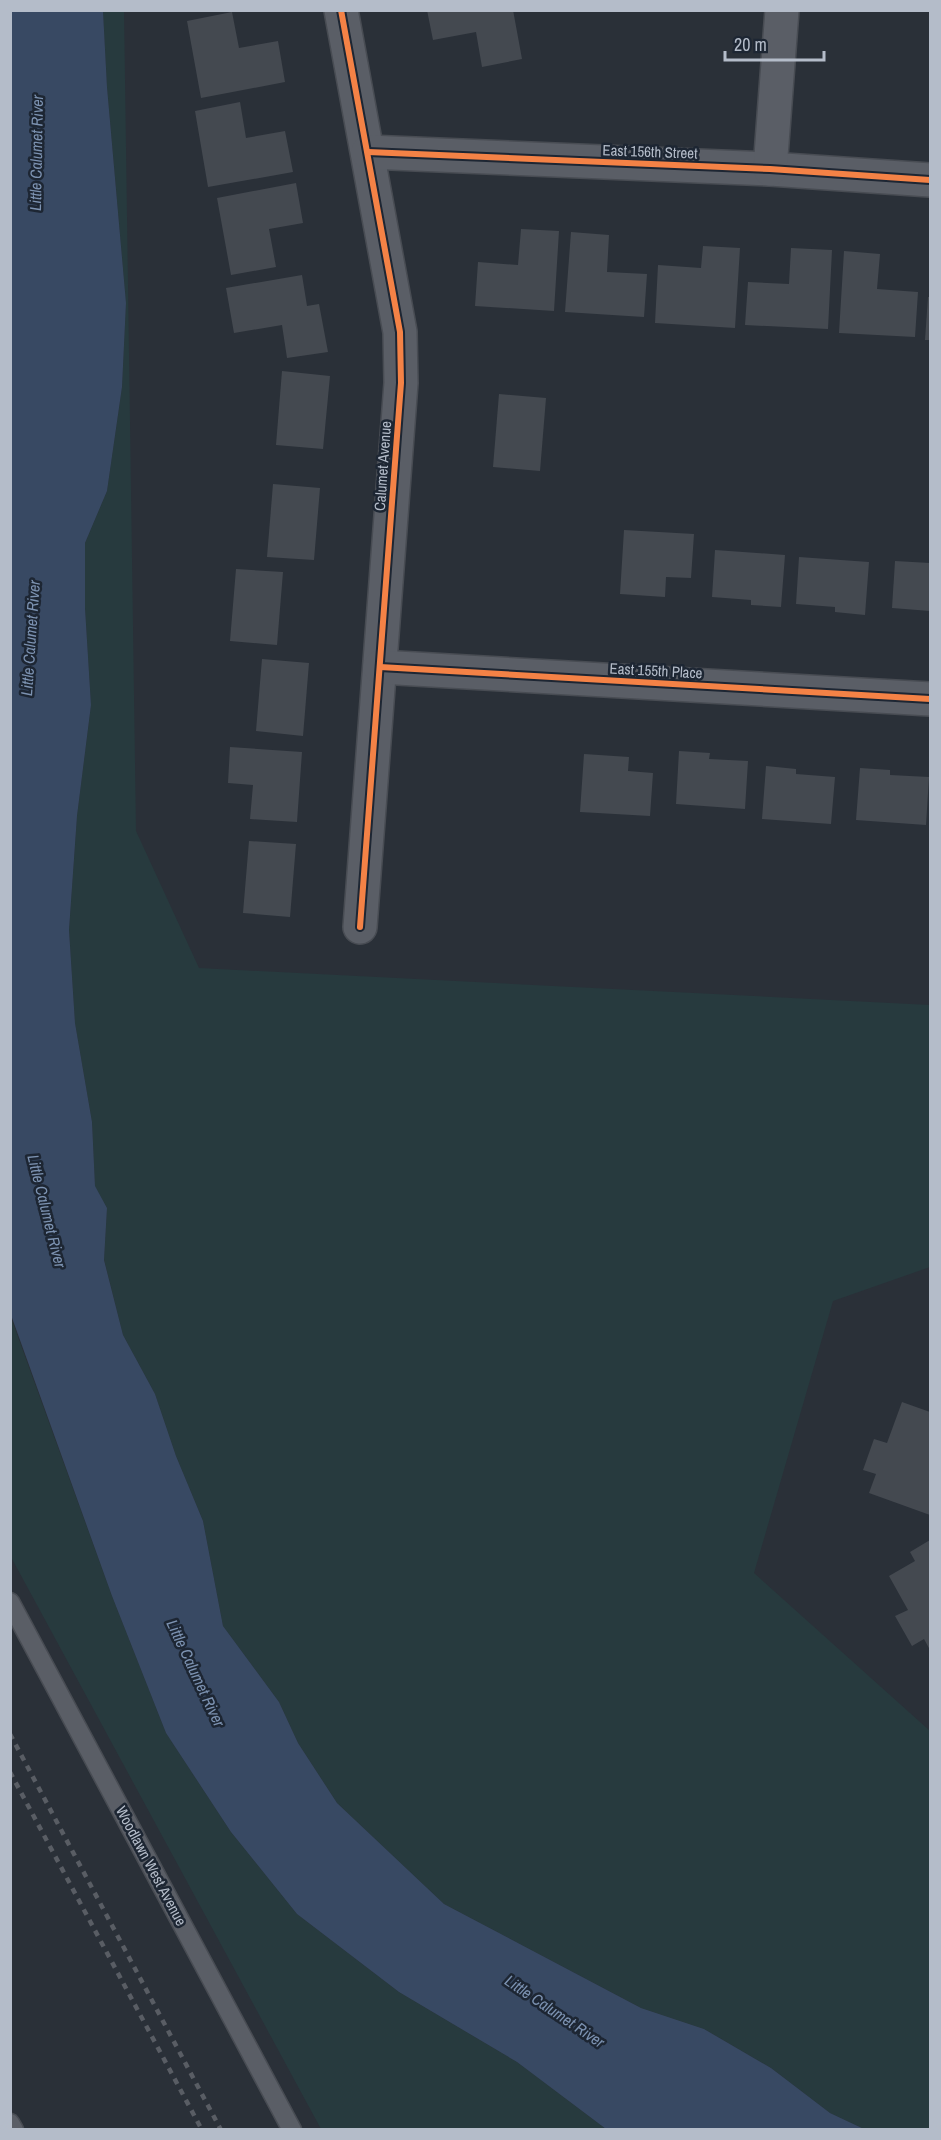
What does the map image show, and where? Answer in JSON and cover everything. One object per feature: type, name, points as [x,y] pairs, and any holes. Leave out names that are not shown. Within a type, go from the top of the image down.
[{"type":"street","name":"Calumet Avenue","points":[[341,10],[400,332],[401,383],[360,927]]},
{"type":"street","points":[[770,169],[782,10]]},
{"type":"street","name":"East 156th Street","points":[[368,152],[770,169],[930,180]]},
{"type":"street","name":"East 155th Place","points":[[380,667],[930,699]]},
{"type":"lane","name":"Woodlawn West Avenue","points":[[10,1602],[292,2130]]},
{"type":"lane","points":[[10,2123],[14,2130]]},
{"type":"green space","points":[[103,11],[124,11],[136,831],[199,968],[930,1005],[930,1267],[833,1301],[754,1573],[930,1731],[930,2129],[864,2129],[830,2113],[771,2068],[704,2029],[641,2008],[444,1904],[337,1803],[298,1743],[279,1702],[223,1626],[203,1521],[176,1456],[155,1394],[123,1335],[104,1259],[107,1208],[95,1187],[92,1122],[75,1023],[69,930],[77,816],[91,705],[85,608],[85,543],[107,491],[122,387],[126,303],[107,87]]},
{"type":"green space","points":[[10,1315],[112,1596],[166,1733],[231,1832],[297,1914],[399,1992],[517,2062],[606,2129],[321,2129],[11,1557]]},
{"type":"water","name":"Little Calumet River","points":[[11,10],[103,11],[107,87],[126,303],[122,387],[107,491],[85,543],[85,608],[91,705],[77,816],[69,930],[75,1023],[92,1122],[95,1186],[107,1208],[104,1260],[123,1335],[155,1394],[176,1456],[203,1521],[223,1626],[279,1702],[298,1743],[337,1803],[444,1904],[641,2008],[704,2029],[771,2068],[830,2113],[864,2129],[606,2129],[517,2062],[399,1992],[297,1914],[231,1832],[166,1733],[112,1596],[11,1315]]},
{"type":"building","points":[[427,10],[513,10],[522,59],[482,67],[476,32],[433,40]]},
{"type":"building","points":[[232,12],[239,48],[278,41],[285,82],[201,98],[187,21]]},
{"type":"building","points":[[240,102],[246,138],[285,131],[293,172],[208,187],[195,111]]},
{"type":"building","points":[[296,183],[303,223],[269,229],[276,267],[231,275],[217,198]]},
{"type":"building","points":[[521,229],[559,231],[554,311],[475,306],[478,262],[518,265]]},
{"type":"building","points":[[571,232],[609,235],[607,272],[647,274],[644,317],[565,312]]},
{"type":"building","points":[[703,246],[740,248],[735,328],[655,323],[658,265],[701,268]]},
{"type":"building","points":[[791,248],[832,250],[828,329],[745,325],[748,282],[789,284]]},
{"type":"building","points":[[844,251],[880,254],[877,289],[918,292],[915,337],[839,333]]},
{"type":"building","points":[[302,275],[307,306],[319,304],[328,352],[287,358],[282,325],[234,333],[226,288]]},
{"type":"building","points":[[928,297],[930,297],[930,340],[925,340]]},
{"type":"building","points":[[282,371],[330,376],[323,449],[276,445]]},
{"type":"building","points":[[499,394],[546,398],[540,471],[493,467]]},
{"type":"building","points":[[273,484],[320,488],[314,560],[267,557]]},
{"type":"building","points":[[624,530],[694,534],[691,578],[666,577],[665,597],[620,594]]},
{"type":"building","points":[[715,550],[785,555],[781,607],[751,605],[751,600],[712,597]]},
{"type":"building","points":[[799,557],[869,562],[865,615],[835,612],[835,607],[796,604]]},
{"type":"building","points":[[895,561],[930,563],[930,611],[892,608]]},
{"type":"building","points":[[236,569],[283,572],[277,645],[230,641]]},
{"type":"building","points":[[262,659],[309,663],[303,736],[256,731]]},
{"type":"building","points":[[230,747],[302,752],[297,822],[250,819],[253,785],[228,783]]},
{"type":"building","points":[[679,751],[710,753],[709,759],[748,761],[745,809],[676,804]]},
{"type":"building","points":[[584,754],[629,757],[628,771],[653,773],[650,816],[580,812]]},
{"type":"building","points":[[766,766],[796,769],[796,774],[835,777],[831,824],[762,819]]},
{"type":"building","points":[[860,768],[890,770],[890,775],[929,777],[926,825],[856,820]]},
{"type":"building","points":[[249,841],[296,844],[290,917],[243,913]]},
{"type":"building","points":[[902,1402],[930,1412],[930,1515],[869,1493],[876,1474],[863,1470],[874,1439],[887,1443]]},
{"type":"building","points":[[930,1540],[930,1650],[924,1639],[912,1646],[895,1616],[908,1610],[889,1576],[915,1561],[910,1552]]},
{"type":"railway","points":[[10,1734],[221,2130]]},
{"type":"railway","points":[[10,1772],[202,2130]]},
{"type":"cycle path","points":[[341,10],[400,332],[401,383],[360,927]]},
{"type":"cycle path","points":[[368,152],[770,169],[930,180]]},
{"type":"cycle path","points":[[380,667],[930,699]]}]
